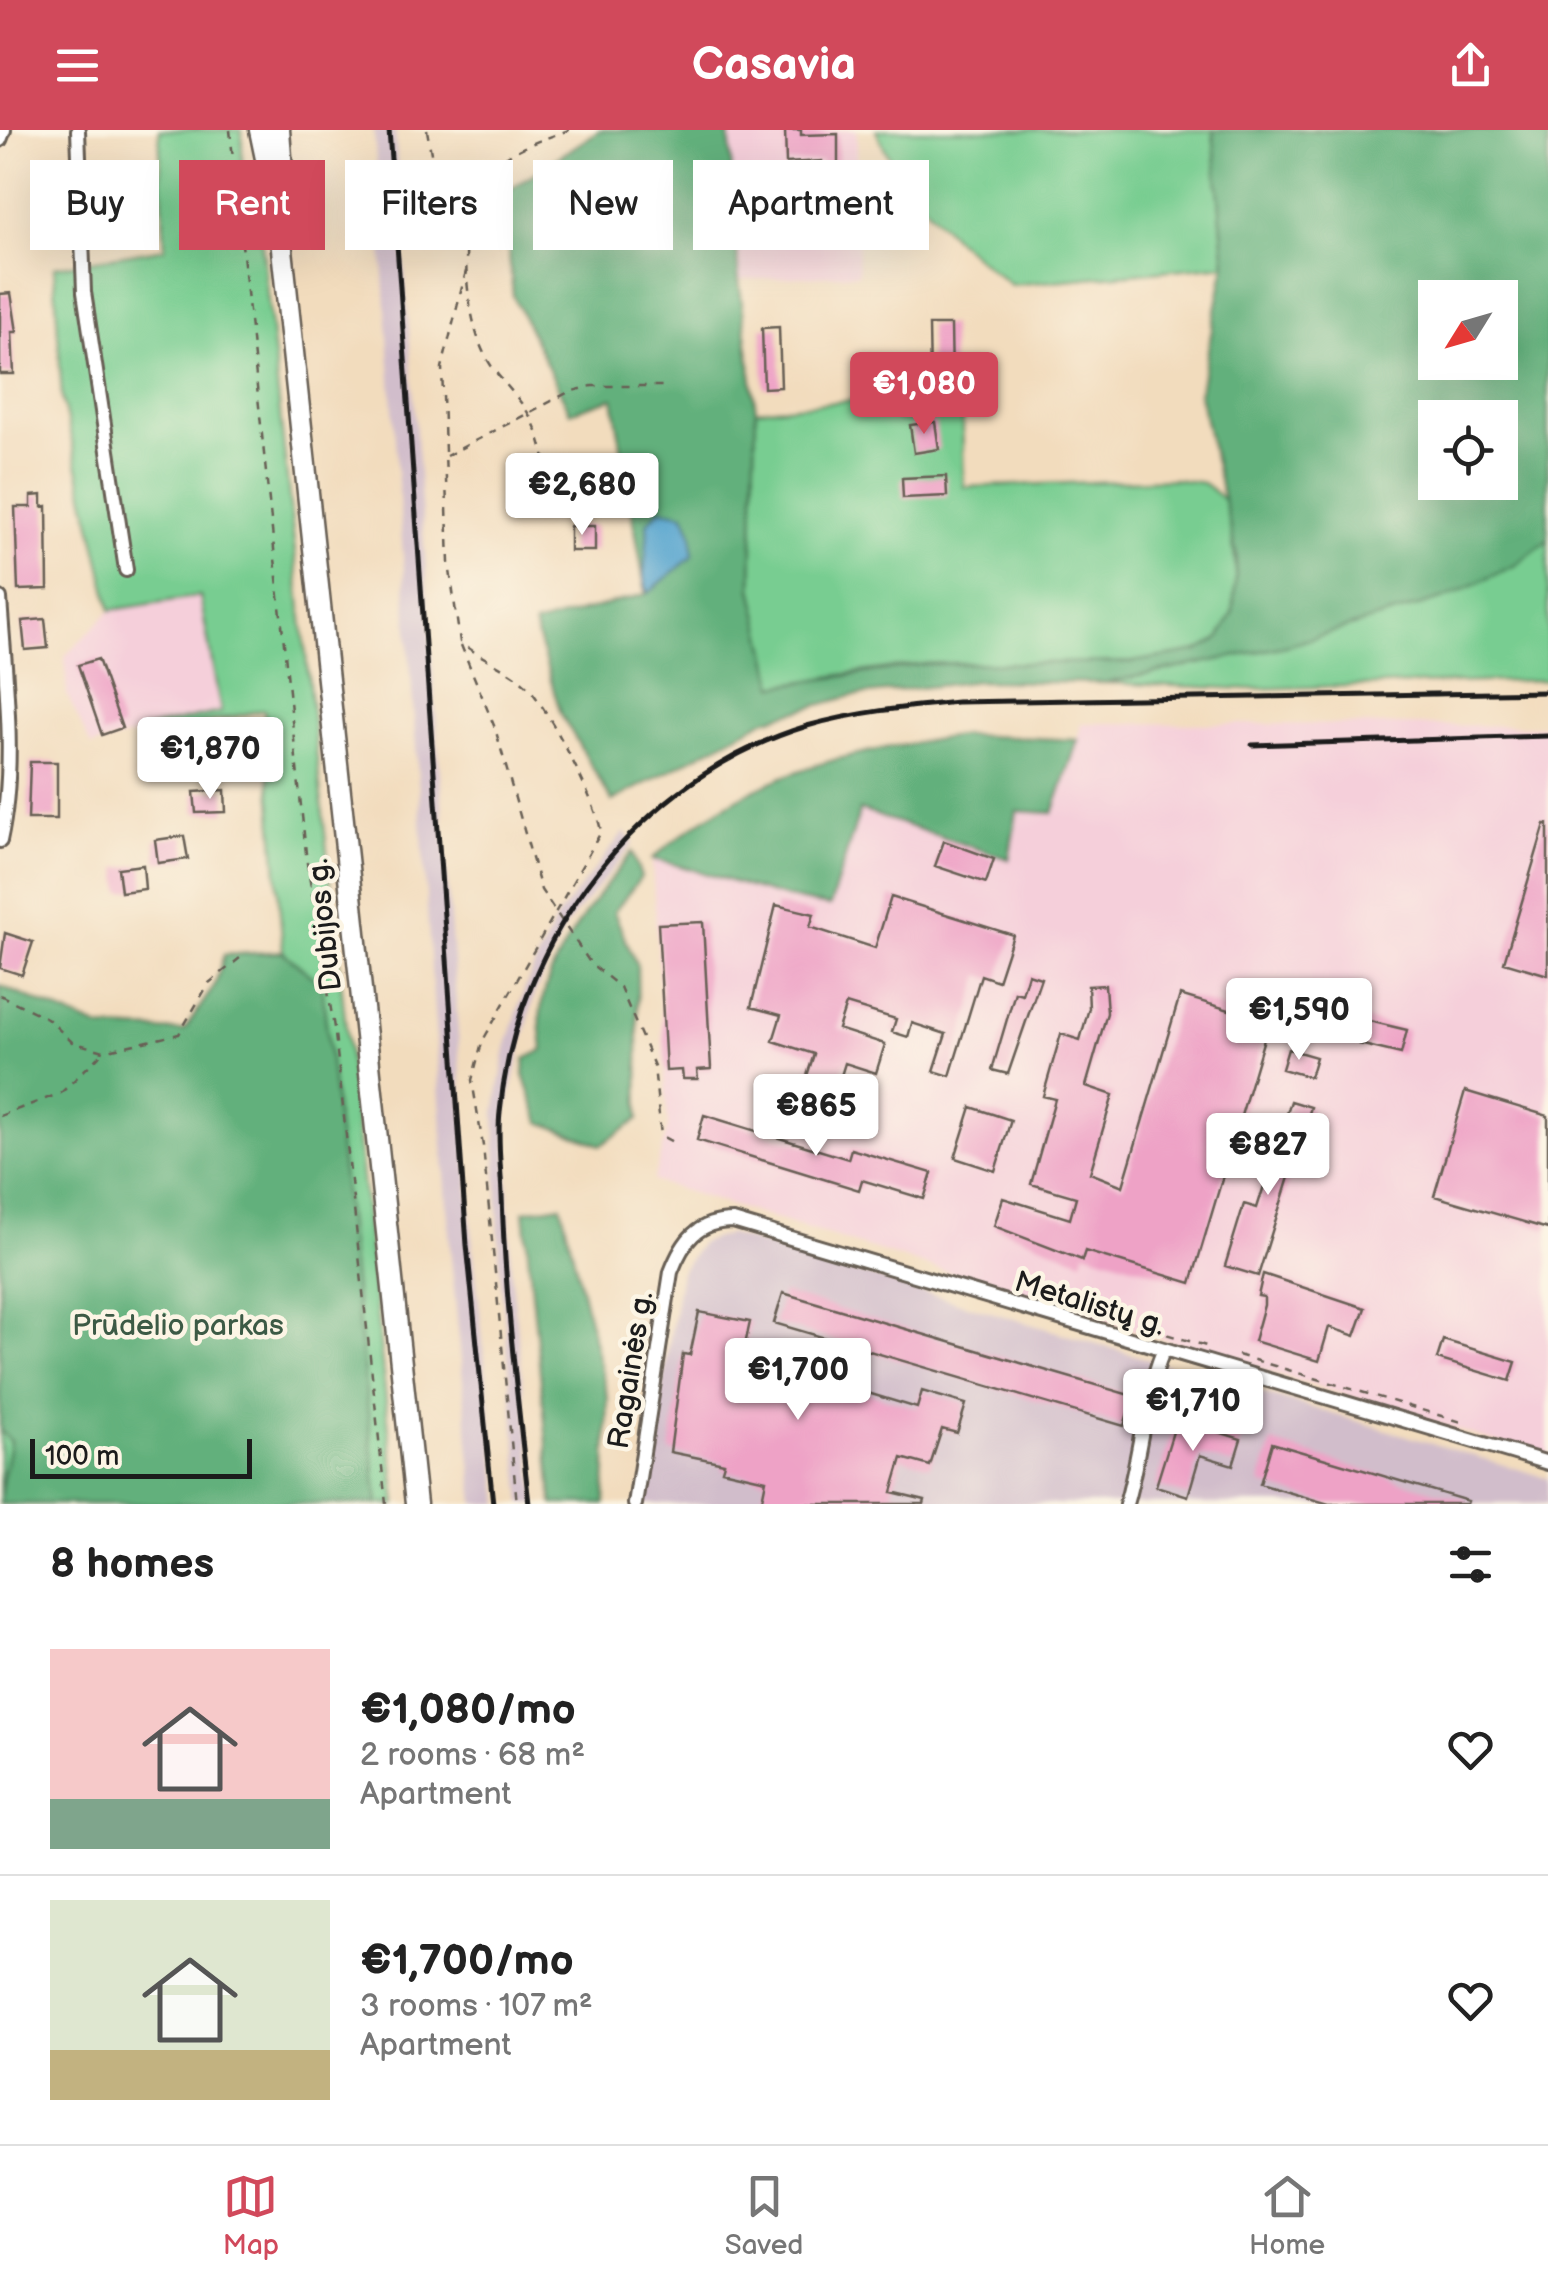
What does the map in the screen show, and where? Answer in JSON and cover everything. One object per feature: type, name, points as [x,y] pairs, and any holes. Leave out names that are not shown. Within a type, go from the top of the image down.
[{"type":"main road","name":"Dubijos g.","points":[[260,130],[264,160]]},
{"type":"main road","name":"Dubijos g.","points":[[279,130],[282,160]]},
{"type":"main road","name":"Dubijos g.","points":[[282,250],[416,1504]]},
{"type":"street","points":[[0,140],[4,130]]},
{"type":"street","points":[[78,130],[84,292],[126,570]]},
{"type":"street","points":[[0,598],[8,774],[0,841]]},
{"type":"street","name":"Metalistų g.","points":[[682,1246],[709,1224],[733,1221],[1548,1463]]},
{"type":"street","name":"Ragainės g.","points":[[635,1504],[671,1272],[682,1246]]},
{"type":"street","points":[[1126,1504],[1145,1399],[1163,1350]]},
{"type":"path","points":[[230,130],[306,863],[335,1034],[386,1504]]},
{"type":"path","points":[[426,130],[432,160]]},
{"type":"path","points":[[502,160],[569,130]]},
{"type":"path","points":[[467,250],[466,271],[442,368],[449,563],[460,642],[495,728],[542,890],[591,964],[620,988],[654,1066],[661,1136],[672,1142]]},
{"type":"path","points":[[466,271],[480,344],[492,368],[529,414],[540,439],[552,494]]},
{"type":"path","points":[[445,457],[569,392],[592,386],[662,386]]},
{"type":"path","points":[[460,642],[525,683],[538,699],[599,817],[598,845],[482,1042],[472,1080],[483,1146],[518,1504]]},
{"type":"path","points":[[0,996],[47,1018],[72,1042],[104,1051],[179,1034],[210,983],[240,958]]},
{"type":"path","points":[[0,1116],[62,1093],[104,1051]]},
{"type":"path","points":[[1065,1304],[1215,1348]]},
{"type":"path","points":[[1232,1354],[1476,1426]]},
{"type":"shaded area","points":[[374,130],[395,130],[397,160],[376,160]]},
{"type":"shaded area","points":[[729,130],[857,130],[857,160],[731,160]]},
{"type":"shaded area","points":[[382,250],[403,250],[473,1246],[500,1504],[475,1504],[450,1248]]},
{"type":"shaded area","points":[[737,250],[858,250],[858,274],[739,280]]},
{"type":"shaded area","points":[[200,595],[221,713],[91,746],[67,695],[65,656],[111,610]]},
{"type":"shaded area","points":[[1081,723],[1548,726],[1548,1458],[653,1181],[668,1127],[652,859],[713,872],[859,810],[1017,810],[1078,740]]},
{"type":"shaded area","points":[[624,832],[634,843],[565,927],[535,993],[506,1114],[511,1271],[536,1504],[522,1504],[500,1272],[495,1112],[506,1048],[525,987],[557,917]]},
{"type":"shaded area","points":[[728,1234],[1548,1478],[1548,1504],[643,1504],[681,1271],[701,1243]]},
{"type":"green space","name":"Prūdelio parkas","points":[[159,130],[242,130],[242,160],[179,160],[179,250],[263,250],[397,1504],[0,1504],[0,986],[100,1028],[184,1031],[215,985],[224,955],[283,951],[264,710],[144,737],[142,729],[221,712],[200,596],[111,610],[62,399],[54,267],[165,248]]},
{"type":"green space","points":[[600,130],[729,130],[731,160],[693,160],[693,250],[737,250],[756,410],[752,588],[775,686],[926,664],[1133,662],[1198,651],[1219,639],[1233,611],[1237,557],[1199,394],[1225,265],[1213,130],[1548,130],[1548,540],[1514,566],[1445,598],[1290,645],[1105,683],[978,681],[852,696],[767,719],[612,801],[561,714],[534,625],[646,594],[613,398],[570,412],[513,296],[508,250],[513,250],[513,187],[533,174],[533,250],[673,250],[673,160],[555,160]]},
{"type":"green space","points":[[876,130],[1213,130],[1225,265],[1011,285],[929,211],[929,160],[891,160]]},
{"type":"green space","points":[[867,399],[885,404],[898,421],[962,410],[964,487],[1175,479],[1203,483],[1226,501],[1232,534],[1235,593],[1227,627],[1217,640],[1194,652],[1161,660],[1078,665],[925,664],[774,686],[752,588],[756,410]]},
{"type":"green space","points":[[1548,540],[1548,680],[1249,689],[1105,683],[1290,645],[1514,566]]},
{"type":"green space","points":[[964,735],[1078,740],[1053,813],[1017,811],[1009,859],[860,810],[830,906],[652,859],[725,806],[797,772],[875,750]]},
{"type":"green space","points":[[632,852],[641,877],[614,912],[637,966],[639,1119],[601,1145],[540,1122],[524,1075],[525,1059],[543,1050],[540,1015],[553,969],[590,906]]},
{"type":"green space","name":"Prūdelio parkas","points":[[283,952],[322,985],[378,1504],[0,1504],[10,1441],[0,1430],[0,986],[100,1028],[184,1031],[215,985],[224,955]]},
{"type":"green space","points":[[561,1205],[608,1398],[605,1504],[553,1504],[524,1211]]},
{"type":"water","points":[[660,509],[684,514],[692,533],[693,556],[648,593],[644,576],[647,523]]},
{"type":"building","points":[[785,130],[801,130],[801,135],[838,134],[838,160],[786,160]]},
{"type":"building","points":[[11,293],[17,332],[12,332],[14,374],[0,374],[0,294]]},
{"type":"building","points":[[929,325],[951,325],[952,379],[930,379]]},
{"type":"building","points":[[779,327],[781,387],[764,388],[762,328]]},
{"type":"building","points":[[935,422],[939,449],[914,453],[910,425]]},
{"type":"building","points":[[946,476],[947,496],[903,498],[902,478]]},
{"type":"building","points":[[42,495],[42,507],[47,506],[48,589],[18,590],[15,507],[31,507],[31,496]]},
{"type":"building","points":[[570,526],[595,526],[595,551],[570,551]]},
{"type":"building","points":[[45,619],[48,648],[25,650],[22,621]]},
{"type":"building","points":[[98,659],[122,728],[102,735],[78,665]]},
{"type":"building","points":[[30,762],[57,762],[57,819],[28,819]]},
{"type":"building","points":[[225,790],[226,812],[196,813],[194,792]]},
{"type":"building","points":[[1548,824],[1548,975],[1504,962]]},
{"type":"building","points":[[184,836],[188,859],[158,863],[155,840]]},
{"type":"building","points":[[944,841],[994,859],[986,883],[935,866]]},
{"type":"building","points":[[143,865],[145,889],[121,892],[118,868]]},
{"type":"building","points":[[891,897],[1013,935],[998,981],[981,975],[950,1076],[934,1071],[946,1034],[912,1023],[908,1037],[892,1032],[896,1019],[846,1004],[838,1029],[885,1044],[876,1073],[845,1063],[835,1095],[804,1085],[814,1054],[773,1041],[781,1015],[751,1007],[776,905],[814,914],[810,927],[875,948]]},
{"type":"building","points":[[703,922],[711,1069],[697,1070],[698,1079],[683,1079],[682,1070],[666,1071],[658,924]]},
{"type":"building","points":[[5,933],[33,942],[22,975],[0,968]]},
{"type":"building","points":[[1028,974],[1041,978],[1008,1074],[992,1070],[1015,992],[1022,994]]},
{"type":"building","points":[[1105,985],[1107,1013],[1086,1086],[1113,1095],[1090,1173],[1123,1186],[1180,995],[1269,1022],[1191,1283],[1085,1251],[1082,1260],[994,1226],[1003,1198],[1070,1219],[1076,1197],[1031,1184],[1055,1099],[1043,1096],[1061,1034],[1080,1040],[1089,1008],[1088,986]]},
{"type":"building","points":[[1365,1020],[1407,1030],[1401,1054],[1359,1044]]},
{"type":"building","points":[[1288,1049],[1316,1057],[1310,1077],[1282,1069]]},
{"type":"building","points":[[1465,1091],[1548,1116],[1548,1229],[1434,1196]]},
{"type":"building","points":[[1291,1101],[1311,1107],[1258,1276],[1225,1266],[1244,1204],[1257,1208]]},
{"type":"building","points":[[971,1107],[1011,1120],[995,1171],[955,1158]]},
{"type":"building","points":[[704,1115],[848,1159],[851,1149],[932,1173],[924,1199],[862,1180],[859,1190],[697,1140]]},
{"type":"building","points":[[1263,1274],[1365,1308],[1355,1336],[1329,1327],[1319,1361],[1254,1341],[1264,1305],[1264,1297],[1258,1296]]},
{"type":"building","points":[[783,1293],[1133,1396],[1124,1426],[774,1323]]},
{"type":"building","points":[[699,1312],[750,1322],[745,1345],[839,1368],[836,1382],[845,1386],[917,1408],[922,1391],[966,1404],[957,1433],[942,1429],[930,1466],[902,1458],[892,1492],[925,1500],[924,1504],[761,1504],[766,1480],[722,1470],[724,1463],[670,1452],[683,1354],[690,1355]]},
{"type":"building","points":[[1443,1340],[1516,1362],[1510,1381],[1437,1359]]},
{"type":"building","points":[[1177,1419],[1241,1439],[1233,1465],[1200,1455],[1188,1496],[1156,1486]]},
{"type":"building","points":[[1272,1443],[1468,1501],[1329,1504],[1260,1484]]},
{"type":"railway","points":[[389,130],[467,1245],[493,1504]]},
{"type":"railway","points":[[529,1504],[509,1311],[499,1143],[511,1048],[531,986],[560,927],[596,873],[640,825],[690,784],[746,750],[807,726],[919,706],[957,702],[1548,692]]},
{"type":"railway","points":[[1252,745],[1548,736]]}]
